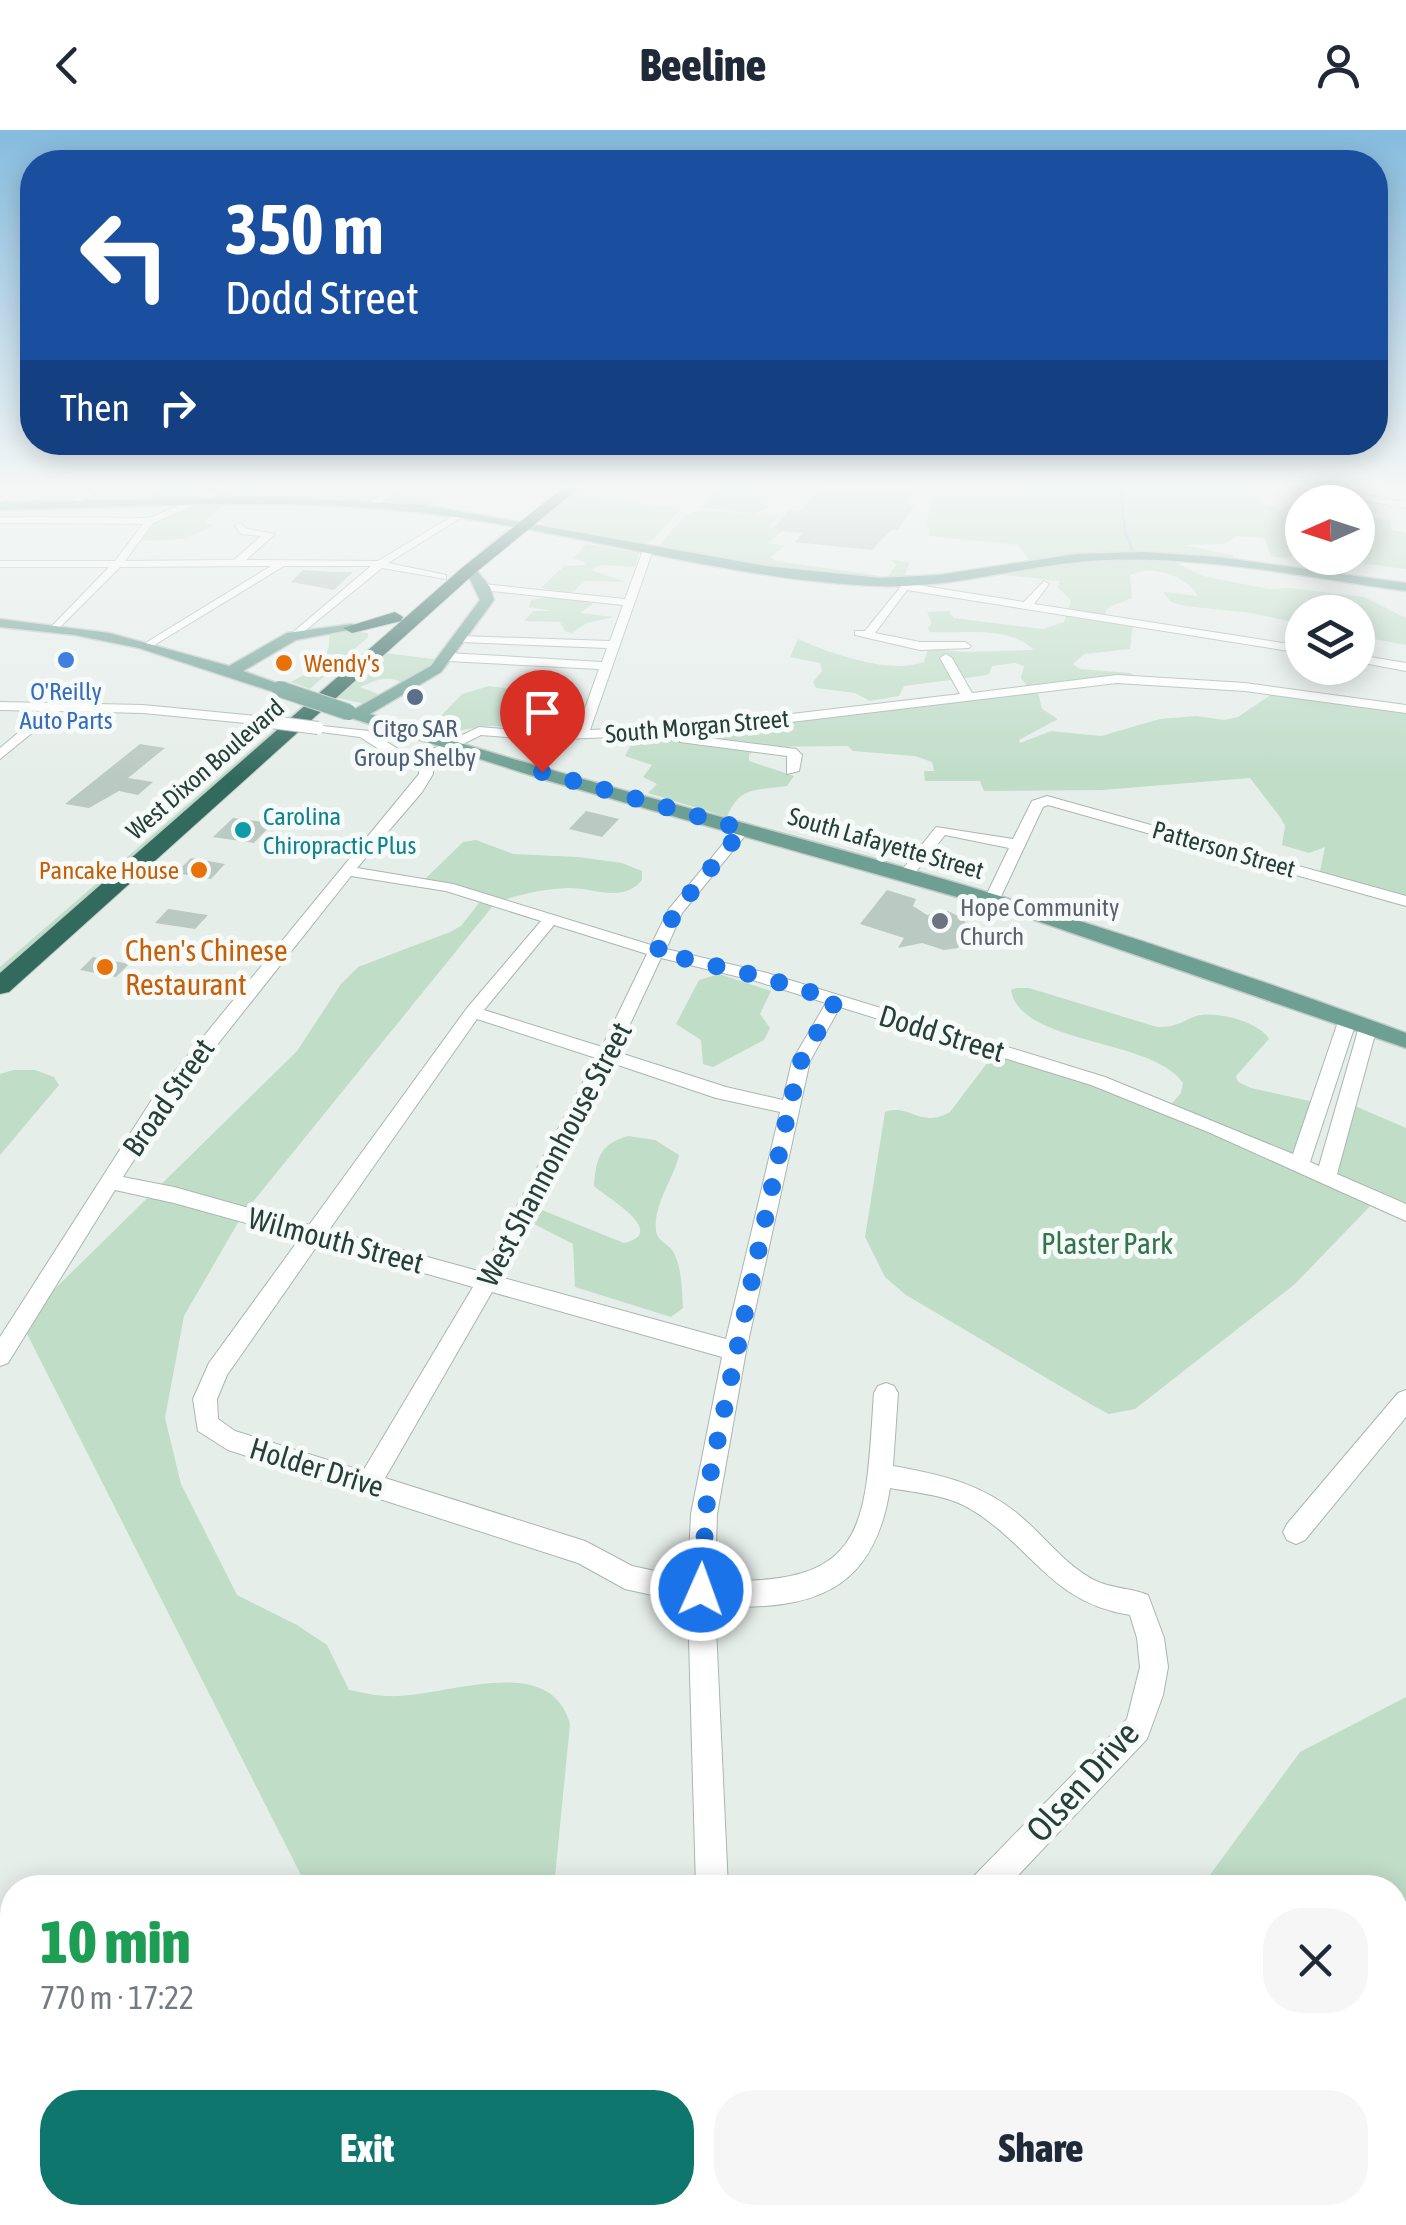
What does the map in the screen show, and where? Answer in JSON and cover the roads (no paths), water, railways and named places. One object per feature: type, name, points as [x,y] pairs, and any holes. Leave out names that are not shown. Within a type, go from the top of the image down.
[{"type":"highway","points":[[300,710],[448,582]]},
{"type":"highway","points":[[300,710],[395,617],[449,582]]},
{"type":"highway","points":[[352,628],[395,617]]},
{"type":"highway","points":[[352,628],[376,634]]},
{"type":"highway","name":"West Dixon Boulevard","points":[[0,960],[300,710]]},
{"type":"highway","name":"West Dixon Boulevard","points":[[0,986],[300,710]]},
{"type":"main road","points":[[352,714],[428,675],[448,657],[486,602],[479,582]]},
{"type":"main road","points":[[878,582],[928,582]]},
{"type":"main road","points":[[1360,582],[1406,588]]},
{"type":"main road","points":[[445,584],[483,586]]},
{"type":"main road","name":"South Lafayette Street","points":[[0,623],[57,627],[151,644],[232,672],[300,710],[352,714],[448,745],[906,874],[1406,1041]]},
{"type":"main road","points":[[232,672],[296,634],[352,628]]},
{"type":"street","points":[[57,627],[100,582]]},
{"type":"street","points":[[151,644],[253,582]]},
{"type":"street","points":[[296,634],[358,582]]},
{"type":"street","points":[[438,582],[445,584]]},
{"type":"street","points":[[582,735],[635,582]]},
{"type":"street","points":[[965,646],[920,646],[864,634],[905,584],[1285,647]]},
{"type":"street","points":[[1026,606],[1044,584]]},
{"type":"street","points":[[483,586],[626,602]]},
{"type":"street","points":[[461,639],[612,645]]},
{"type":"street","points":[[448,657],[604,666]]},
{"type":"street","points":[[946,658],[968,697]]},
{"type":"street","points":[[1375,662],[1406,667]]},
{"type":"street","name":"South Morgan Street","points":[[426,759],[483,730],[534,736],[648,733],[1145,679],[1278,690],[1406,709]]},
{"type":"street","points":[[0,706],[143,709],[256,720],[300,710],[364,734],[405,758],[426,759]]},
{"type":"street","points":[[0,755],[58,706]]},
{"type":"street","points":[[648,733],[791,752],[795,754],[792,771]]},
{"type":"street","name":"Broad Street","points":[[0,1356],[160,1103],[346,871],[417,790],[426,774],[426,759]]},
{"type":"street","name":"Patterson Street","points":[[1019,845],[1042,800],[1052,800],[1406,901]]},
{"type":"street","name":"West Shannonhouse Street","points":[[369,1483],[487,1282],[606,1057],[675,912],[743,829]]},
{"type":"street","points":[[906,874],[941,830],[1019,845],[992,900]]},
{"type":"street","name":"Dodd Street","points":[[346,871],[448,887],[657,952],[762,977],[1098,1081],[1406,1213]]},
{"type":"street","name":"Holder Drive","points":[[552,919],[474,1012],[217,1370],[205,1398],[206,1424],[228,1440],[585,1554],[630,1579],[701,1590],[794,1592],[841,1571],[856,1553],[880,1475],[886,1393]]},
{"type":"street","points":[[712,1875],[701,1590],[708,1485],[801,1061],[836,1000]]},
{"type":"street","points":[[474,1012],[746,1100],[789,1108]]},
{"type":"street","points":[[1300,1165],[1358,1023]]},
{"type":"street","points":[[1326,1177],[1358,1023]]},
{"type":"street","name":"Wilmouth Street","points":[[110,1182],[312,1233],[735,1351]]},
{"type":"street","points":[[1296,1532],[1406,1400]]},
{"type":"street","name":"Olsen Drive","points":[[880,1475],[979,1500],[1038,1555],[1082,1587],[1139,1604],[1153,1636],[1155,1661],[1150,1698],[1137,1729],[997,1875]]},
{"type":"place","name":"O'Reilly Auto Parts","points":[[66,660]]},
{"type":"place","name":"Wendy's","points":[[284,663]]},
{"type":"place","name":"Citgo SAR Group Shelby","points":[[415,697]]},
{"type":"place","name":"Carolina Chiropractic Plus","points":[[243,830]]},
{"type":"place","name":"Pancake House","points":[[199,870]]},
{"type":"place","name":"Hope Community Church","points":[[940,921]]},
{"type":"place","name":"Chen's Chinese Restaurant","points":[[105,967]]},
{"type":"park label","name":"Plaster Park","points":[[1107,1243]]}]
